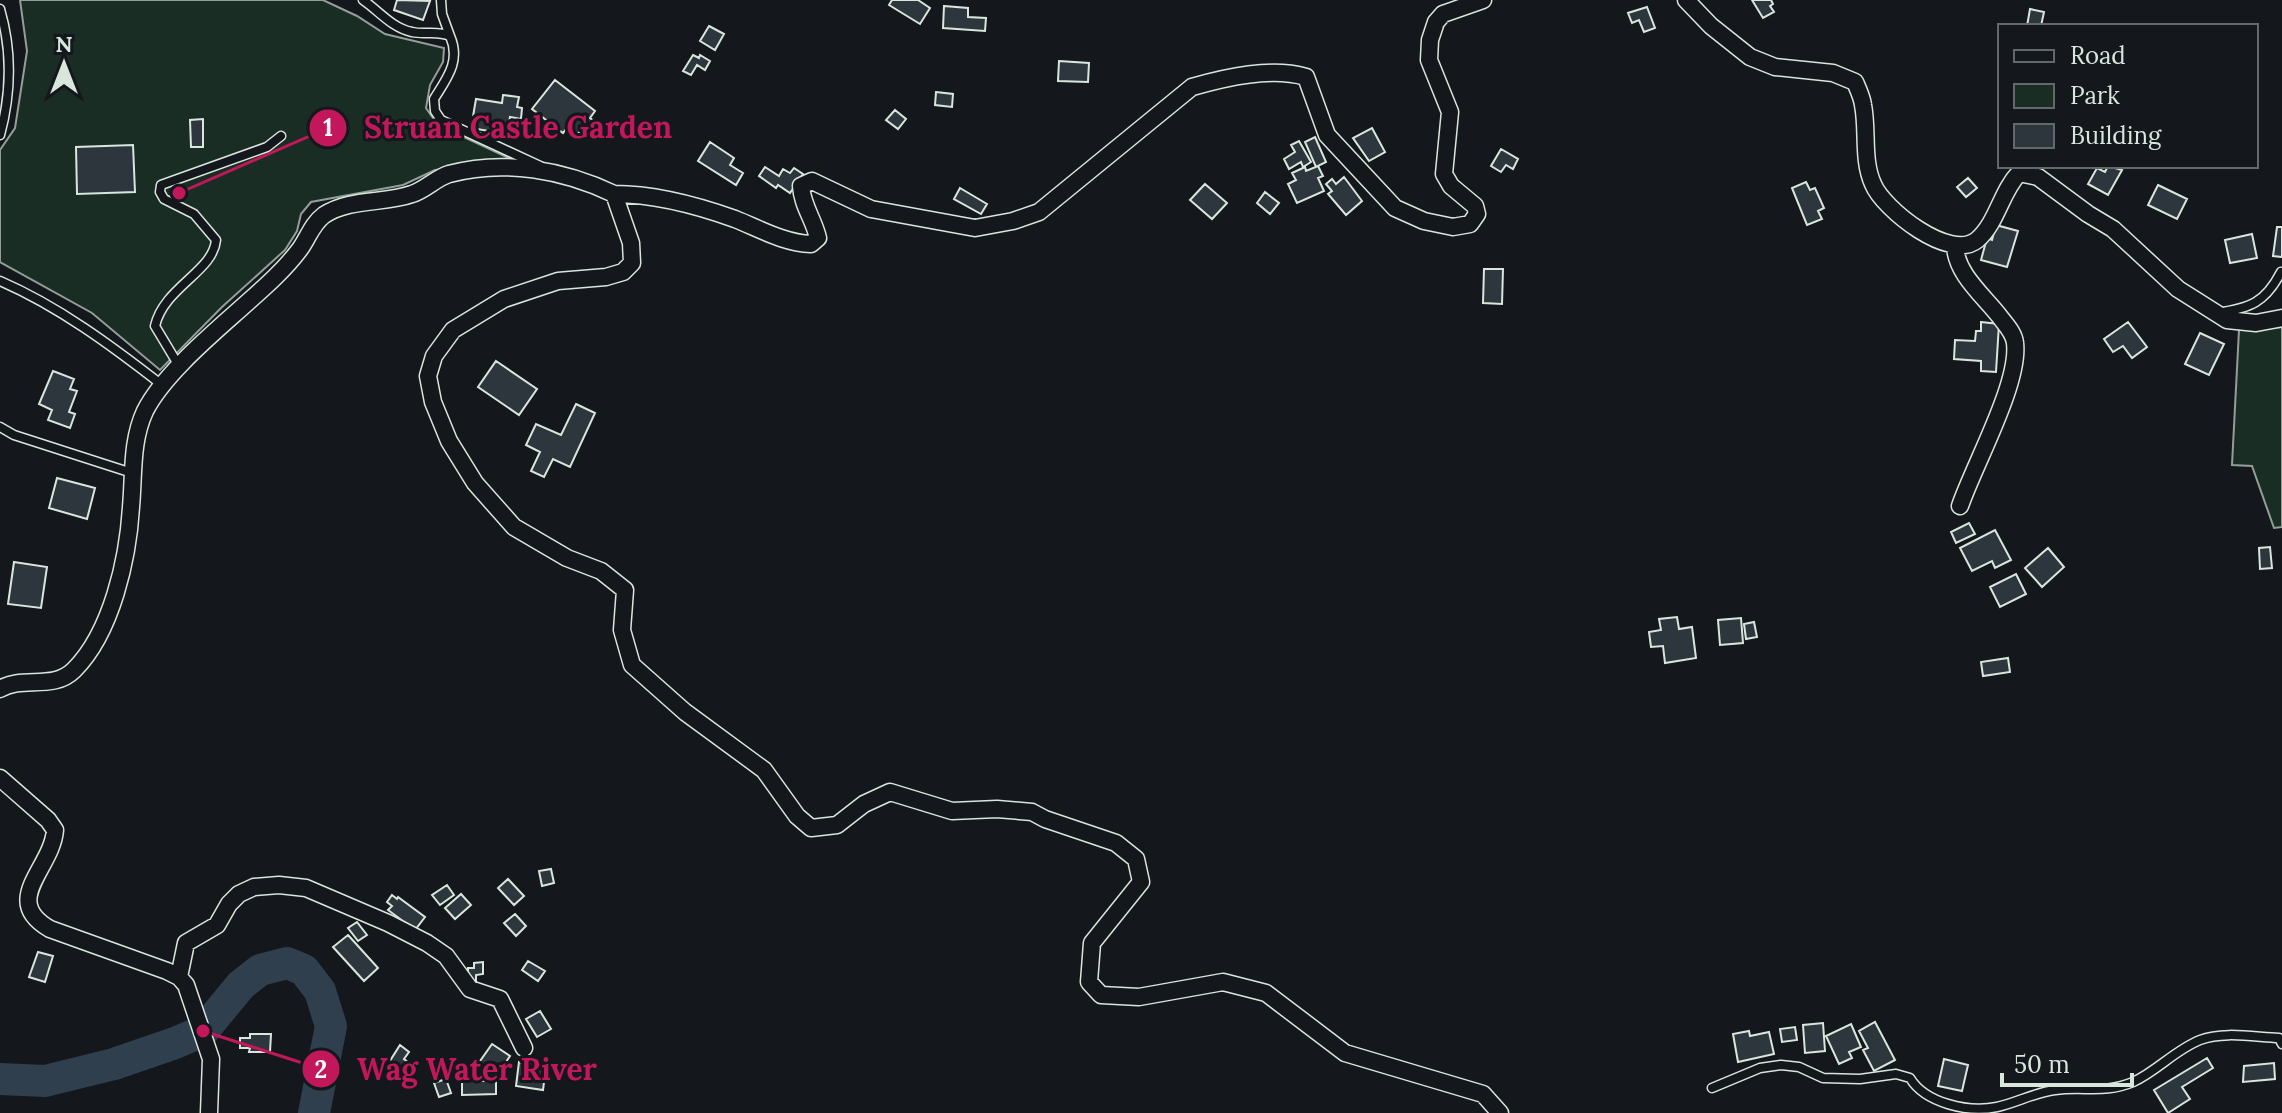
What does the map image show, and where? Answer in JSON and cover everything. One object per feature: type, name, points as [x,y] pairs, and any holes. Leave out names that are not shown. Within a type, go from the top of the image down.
[{"type":"street","points":[[0,689],[7,685],[60,680],[73,670],[93,644],[119,583],[131,508],[135,444],[145,411],[162,385],[273,280],[300,249],[321,217],[335,209],[412,194],[448,174],[506,167],[556,173],[587,181],[614,194],[637,194],[706,209],[794,244],[811,244],[818,238],[802,198],[801,186],[812,181],[871,209],[975,228],[1013,221],[1039,212],[1192,87],[1221,79],[1288,72],[1306,77],[1327,135],[1395,208],[1424,221],[1453,227],[1470,224],[1477,214],[1475,206],[1451,186],[1444,174],[1450,112],[1432,70],[1430,40],[1436,22],[1443,14],[1483,0]]},
{"type":"street","points":[[1686,0],[1711,26],[1750,57],[1775,67],[1833,73],[1855,82],[1863,102],[1868,169],[1873,187],[1896,211],[1934,241],[1955,246],[1974,243],[1984,233],[2008,185],[2019,173],[2038,177],[2113,229],[2178,289],[2227,320],[2256,323],[2282,318]]},
{"type":"street","points":[[614,194],[631,243],[632,263],[623,272],[606,277],[558,281],[504,299],[453,330],[434,356],[428,376],[433,402],[449,441],[475,483],[514,527],[567,558],[601,571],[625,590],[622,630],[632,665],[685,712],[764,770],[797,816],[811,828],[837,825],[864,804],[890,792],[952,811],[997,809],[1032,812],[1116,843],[1136,859],[1141,882],[1092,943],[1089,982],[1101,995],[1139,997],[1223,982],[1266,993],[1345,1053],[1483,1094],[1500,1113]]},
{"type":"street","points":[[1955,246],[1955,254],[1965,274],[2010,330],[2015,343],[2009,383],[1997,419],[1960,506]]},
{"type":"street","points":[[0,778],[48,820],[55,830],[54,842],[29,883],[25,898],[27,912],[33,921],[183,981]]},
{"type":"street","points":[[209,1113],[211,1059],[183,981],[186,943],[217,925],[229,904],[239,894],[254,887],[279,885],[306,888],[388,923],[446,956],[470,989],[500,999],[524,1048]]},
{"type":"lane","points":[[363,0],[395,26],[409,32],[441,32],[450,36]]},
{"type":"lane","points":[[441,0],[455,57],[448,79],[434,99],[435,111],[441,120],[556,173]]},
{"type":"lane","points":[[0,9],[7,39],[9,69],[6,112],[0,135]]},
{"type":"lane","points":[[180,367],[155,326],[157,318],[179,286],[209,259],[215,250],[216,240],[194,214],[164,199],[160,192],[161,185],[267,147],[281,136]]},
{"type":"lane","points":[[2216,313],[2255,304],[2266,295],[2281,272]]},
{"type":"lane","points":[[0,281],[67,318],[121,353],[162,385]]},
{"type":"lane","points":[[0,427],[14,435],[132,473]]},
{"type":"lane","points":[[1712,1088],[1760,1068],[1781,1065],[1799,1067],[1823,1078],[1860,1079],[1896,1074],[1910,1078],[1916,1089],[1950,1105],[1994,1108],[2054,1090],[2112,1090],[2137,1080],[2163,1060],[2201,1039],[2233,1036],[2279,1038],[2282,1044]]},
{"type":"green space","points":[[20,0],[323,0],[385,34],[444,48],[443,62],[430,85],[426,108],[438,125],[517,162],[435,170],[403,185],[311,202],[301,214],[297,231],[285,250],[222,307],[160,370],[92,313],[0,262],[0,150],[15,128],[27,51]]},
{"type":"green space","points":[[2282,327],[2282,527],[2274,528],[2252,466],[2232,465],[2239,330]]},
{"type":"building","points":[[397,0],[430,1],[423,20],[394,10]]},
{"type":"building","points":[[892,0],[918,0],[930,8],[920,24],[889,5]]},
{"type":"building","points":[[1752,0],[1771,0],[1773,4],[1770,6],[1774,12],[1763,18]]},
{"type":"building","points":[[944,6],[968,8],[968,17],[986,18],[985,31],[943,28]]},
{"type":"building","points":[[1647,7],[1655,28],[1644,32],[1639,20],[1632,23],[1628,13]]},
{"type":"building","points":[[2030,9],[2044,12],[2041,24],[2027,24]]},
{"type":"building","points":[[709,26],[724,34],[715,50],[700,41]]},
{"type":"building","points":[[693,55],[710,61],[705,70],[697,65],[691,75],[683,71]]},
{"type":"building","points":[[1059,61],[1089,63],[1088,82],[1058,81]]},
{"type":"building","points":[[555,80],[595,111],[590,118],[598,124],[589,135],[582,129],[576,136],[566,129],[563,133],[532,109]]},
{"type":"building","points":[[936,92],[953,94],[952,107],[935,105]]},
{"type":"building","points":[[503,95],[519,97],[517,107],[522,108],[521,119],[510,117],[507,134],[471,128],[476,99],[502,103]]},
{"type":"building","points":[[895,110],[906,119],[898,129],[886,120]]},
{"type":"building","points":[[203,119],[203,147],[191,147],[190,120]]},
{"type":"building","points":[[1372,128],[1385,152],[1369,161],[1353,138]]},
{"type":"building","points":[[1315,137],[1326,162],[1316,167],[1305,142]]},
{"type":"building","points":[[1299,141],[1311,162],[1303,167],[1301,162],[1289,169],[1284,159],[1295,152],[1291,145]]},
{"type":"building","points":[[710,142],[734,158],[730,165],[743,173],[736,185],[698,161]]},
{"type":"building","points":[[133,145],[135,192],[77,194],[76,147]]},
{"type":"building","points":[[1501,149],[1518,159],[1513,169],[1506,165],[1501,172],[1491,166]]},
{"type":"building","points":[[1318,166],[1323,176],[1318,178],[1324,191],[1297,203],[1288,184],[1296,180],[1292,173],[1305,167],[1306,171]]},
{"type":"building","points":[[765,167],[779,176],[783,169],[790,173],[794,168],[803,174],[790,193],[759,176]]},
{"type":"building","points":[[2097,168],[2105,172],[2107,168],[2122,170],[2108,195],[2088,184]]},
{"type":"building","points":[[1344,177],[1362,201],[1346,215],[1328,194],[1332,191],[1326,184],[1332,179],[1336,184]]},
{"type":"building","points":[[1968,178],[1977,188],[1966,197],[1957,187]]},
{"type":"building","points":[[1806,182],[1810,190],[1815,188],[1824,208],[1818,211],[1822,219],[1807,225],[1792,188]]},
{"type":"building","points":[[1205,184],[1227,203],[1212,219],[1190,200]]},
{"type":"building","points":[[2158,185],[2187,199],[2177,219],[2148,205]]},
{"type":"building","points":[[960,188],[987,204],[981,214],[954,199]]},
{"type":"building","points":[[1265,192],[1279,203],[1270,214],[1257,203]]},
{"type":"building","points":[[1996,225],[2018,231],[2007,267],[1981,260],[1987,238],[1992,240]]},
{"type":"building","points":[[2277,227],[2282,227],[2282,257],[2273,256]]},
{"type":"building","points":[[2252,234],[2257,258],[2230,263],[2225,240]]},
{"type":"building","points":[[1484,269],[1503,269],[1502,304],[1483,303]]},
{"type":"building","points":[[1981,322],[1999,324],[1996,372],[1981,371],[1981,361],[1954,359],[1955,340],[1975,341],[1976,331],[1981,331]]},
{"type":"building","points":[[2128,322],[2147,347],[2132,358],[2123,346],[2113,352],[2104,339]]},
{"type":"building","points":[[2200,333],[2224,344],[2209,375],[2185,364]]},
{"type":"building","points":[[496,361],[537,389],[519,415],[478,387]]},
{"type":"building","points":[[53,371],[74,379],[70,389],[77,391],[69,412],[75,414],[70,428],[48,420],[52,410],[39,404]]},
{"type":"building","points":[[576,404],[595,413],[570,467],[553,459],[544,477],[531,471],[540,452],[526,445],[536,424],[561,435]]},
{"type":"building","points":[[57,478],[95,488],[87,519],[49,508]]},
{"type":"building","points":[[1969,523],[1975,534],[1956,543],[1951,532]]},
{"type":"building","points":[[1995,530],[2011,560],[1995,568],[1992,561],[1972,571],[1960,548]]},
{"type":"building","points":[[2270,547],[2272,568],[2260,569],[2259,548]]},
{"type":"building","points":[[2048,548],[2064,567],[2042,587],[2025,568]]},
{"type":"building","points":[[14,562],[47,567],[41,608],[8,604]]},
{"type":"building","points":[[2016,574],[2026,594],[2000,607],[1990,587]]},
{"type":"building","points":[[1677,617],[1679,629],[1692,627],[1696,658],[1665,663],[1663,646],[1651,647],[1649,632],[1661,630],[1659,619]]},
{"type":"building","points":[[1741,618],[1743,643],[1720,645],[1718,620]]},
{"type":"building","points":[[1754,622],[1757,637],[1746,639],[1744,624]]},
{"type":"building","points":[[2008,658],[2010,672],[1983,676],[1981,662]]},
{"type":"building","points":[[551,869],[554,883],[542,886],[539,871]]},
{"type":"building","points":[[508,879],[524,896],[514,905],[498,888]]},
{"type":"building","points":[[447,885],[454,895],[440,905],[432,895]]},
{"type":"building","points":[[461,894],[471,905],[455,919],[445,908]]},
{"type":"building","points":[[392,895],[425,917],[415,930],[388,910],[392,906],[387,902]]},
{"type":"building","points":[[515,914],[526,926],[516,936],[504,923]]},
{"type":"building","points":[[357,922],[367,935],[358,941],[348,928]]},
{"type":"building","points":[[348,935],[378,968],[364,981],[333,947]]},
{"type":"building","points":[[38,952],[53,956],[45,982],[29,977]]},
{"type":"building","points":[[528,961],[545,971],[538,981],[522,970]]},
{"type":"building","points":[[483,962],[483,974],[476,975],[476,984],[468,984],[468,968],[474,968],[474,963]]},
{"type":"building","points":[[540,1011],[551,1029],[537,1037],[526,1019]]},
{"type":"building","points":[[1875,1022],[1895,1060],[1874,1071],[1863,1050],[1868,1048],[1859,1031]]},
{"type":"building","points":[[1823,1023],[1825,1051],[1805,1053],[1803,1025]]},
{"type":"building","points":[[1851,1024],[1861,1047],[1849,1052],[1852,1058],[1839,1064],[1826,1036]]},
{"type":"building","points":[[1795,1027],[1797,1040],[1782,1042],[1780,1029]]},
{"type":"building","points":[[1749,1031],[1750,1036],[1769,1032],[1774,1054],[1738,1062],[1733,1034]]},
{"type":"building","points":[[250,1034],[271,1034],[270,1052],[249,1052],[250,1048],[240,1048],[240,1038],[250,1038]]},
{"type":"building","points":[[492,1044],[510,1056],[498,1074],[478,1064]]},
{"type":"building","points":[[400,1045],[409,1052],[404,1059],[413,1066],[405,1076],[388,1064]]},
{"type":"building","points":[[2207,1058],[2213,1068],[2182,1087],[2190,1099],[2168,1113],[2154,1090]]},
{"type":"building","points":[[1944,1059],[1968,1065],[1962,1091],[1938,1086]]},
{"type":"building","points":[[519,1062],[546,1066],[543,1090],[516,1086]]},
{"type":"building","points":[[2274,1063],[2275,1079],[2243,1082],[2244,1066]]},
{"type":"building","points":[[462,1074],[480,1074],[480,1081],[496,1081],[496,1094],[462,1095]]},
{"type":"building","points":[[446,1079],[451,1093],[439,1097],[434,1083]]},
{"type":"waterway","points":[[0,1079],[45,1081],[114,1064],[175,1043],[203,1031],[241,985],[260,970],[287,963],[304,970],[320,991],[331,1026],[314,1113]]},
{"type":"place","name":"Struan Castle Garden","points":[[179,193]]},
{"type":"place","name":"Wag Water River","points":[[203,1031]]}]
